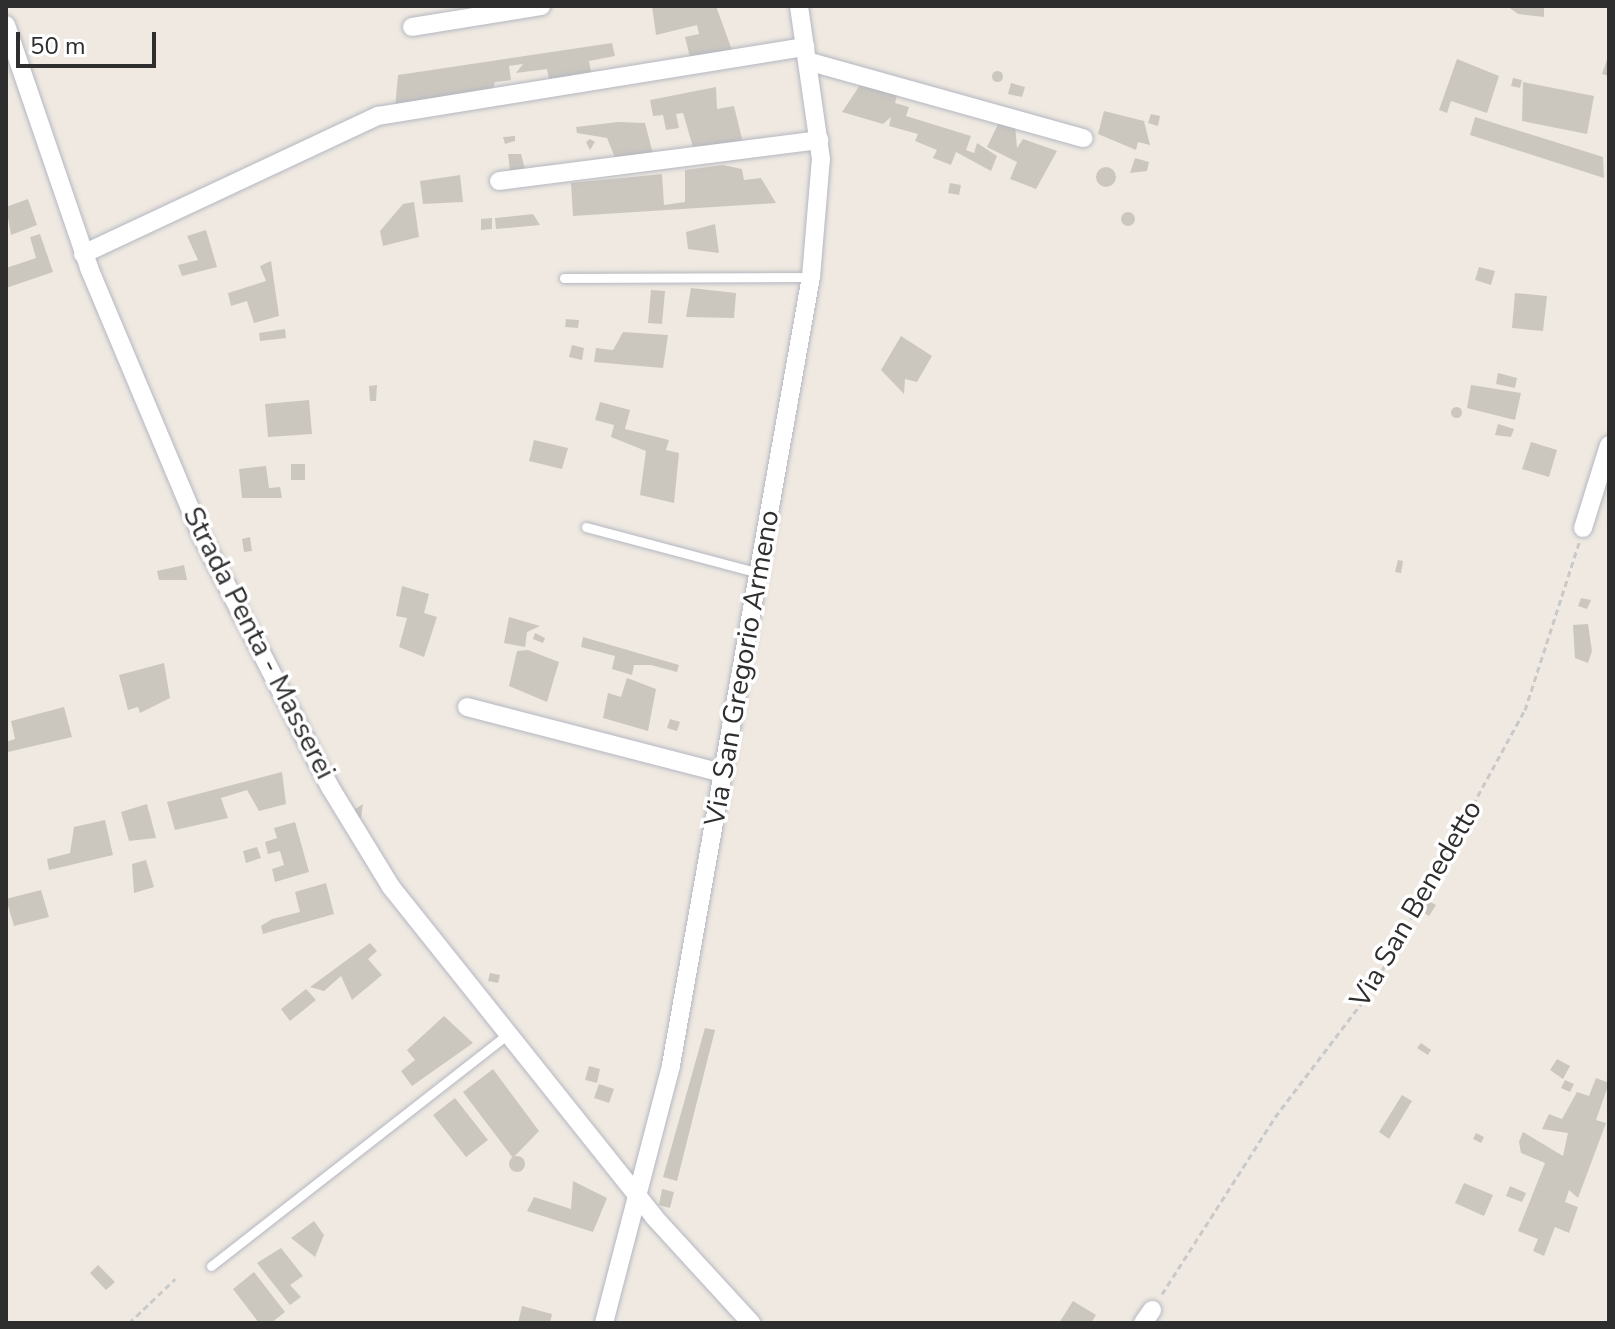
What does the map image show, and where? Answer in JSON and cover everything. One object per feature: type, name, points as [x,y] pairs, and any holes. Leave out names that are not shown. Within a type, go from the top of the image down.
[{"type":"street","points":[[412,27],[541,6]]},
{"type":"street","name":"Via San Gregorio Armeno","points":[[604,1323],[671,1065],[811,277],[819,140],[799,6]]},
{"type":"street","name":"Strada Penta - Masserei","points":[[6,25],[83,254],[202,537],[330,787],[391,887],[508,1034],[639,1190],[654,1217],[751,1323]]},
{"type":"street","points":[[83,254],[378,116],[806,54],[1083,138]]},
{"type":"street","points":[[499,181],[819,140]]},
{"type":"street","points":[[1583,528],[1609,445]]},
{"type":"street","points":[[467,707],[723,773]]},
{"type":"lane","points":[[564,278],[811,277]]},
{"type":"lane","points":[[586,527],[759,573]]},
{"type":"lane","points":[[211,1266],[508,1034]]},
{"type":"path","name":"Via San Benedetto","points":[[1147,1316],[1275,1117],[1372,989],[1525,710],[1583,528]]},
{"type":"path","points":[[129,1323],[175,1279]]},
{"type":"building","points":[[652,6],[716,6],[733,53],[690,57],[685,37],[699,34],[697,25],[656,35]]},
{"type":"building","points":[[1507,6],[1544,6],[1544,17],[1518,14]]},
{"type":"building","points":[[612,43],[615,56],[589,61],[592,78],[550,84],[547,69],[516,73],[523,64],[509,66],[511,80],[495,82],[492,91],[395,108],[398,75]]},
{"type":"building","points":[[1609,54],[1609,76],[1602,74]]},
{"type":"building","points":[[1457,59],[1499,76],[1487,113],[1451,101],[1447,113],[1439,110]]},
{"type":"building","points":[[997,71],[1002,76],[997,81],[992,76]]},
{"type":"building","points":[[1513,78],[1522,80],[1520,88],[1511,86]]},
{"type":"building","points":[[1523,82],[1594,96],[1587,134],[1522,121]]},
{"type":"building","points":[[1011,83],[1025,87],[1022,97],[1008,94]]},
{"type":"building","points":[[860,85],[897,95],[895,103],[909,107],[906,116],[971,136],[966,150],[974,153],[977,143],[997,156],[991,171],[956,152],[951,165],[933,158],[937,150],[915,141],[918,134],[889,126],[891,117],[883,124],[842,112]]},
{"type":"building","points":[[716,87],[717,109],[734,106],[743,143],[693,147],[683,113],[676,114],[679,128],[666,130],[663,115],[653,116],[650,100]]},
{"type":"building","points":[[1104,111],[1144,121],[1150,145],[1138,142],[1136,150],[1098,134]]},
{"type":"building","points":[[1151,114],[1160,116],[1158,126],[1148,123]]},
{"type":"building","points":[[1475,117],[1603,157],[1604,178],[1470,135]]},
{"type":"building","points":[[1000,120],[1015,125],[1017,148],[1023,139],[1057,151],[1036,189],[1010,179],[1017,162],[987,147]]},
{"type":"building","points":[[618,122],[645,123],[653,154],[616,160],[607,138],[577,133],[576,127]]},
{"type":"building","points":[[515,136],[515,141],[505,144],[503,137]]},
{"type":"building","points":[[590,139],[595,142],[590,150],[586,142]]},
{"type":"building","points":[[508,154],[521,154],[525,169],[510,170]]},
{"type":"building","points":[[1135,158],[1149,162],[1147,171],[1130,173]]},
{"type":"building","points":[[723,165],[742,169],[744,180],[761,178],[776,203],[573,216],[571,183],[662,174],[664,205],[685,202],[685,170]]},
{"type":"building","points":[[1106,167],[1113,170],[1116,177],[1113,184],[1106,187],[1099,184],[1096,177],[1099,170]]},
{"type":"building","points":[[460,175],[463,202],[423,204],[420,181]]},
{"type":"building","points":[[950,183],[961,185],[959,195],[948,193]]},
{"type":"building","points":[[28,199],[37,225],[11,235],[6,207]]},
{"type":"building","points":[[414,202],[419,237],[383,246],[380,231],[403,204]]},
{"type":"building","points":[[1128,212],[1135,219],[1128,226],[1121,219]]},
{"type":"building","points":[[533,214],[540,225],[496,229],[495,218]]},
{"type":"building","points":[[492,218],[492,229],[481,230],[481,219]]},
{"type":"building","points":[[715,224],[719,253],[688,249],[686,232]]},
{"type":"building","points":[[206,230],[217,267],[182,276],[178,265],[198,260],[187,236]]},
{"type":"building","points":[[40,234],[53,272],[6,288],[6,268],[36,258],[30,237]]},
{"type":"building","points":[[271,261],[279,316],[254,323],[247,301],[231,306],[228,293],[266,281],[260,266]]},
{"type":"building","points":[[1479,267],[1495,271],[1491,285],[1475,280]]},
{"type":"building","points":[[691,288],[736,293],[734,318],[686,317]]},
{"type":"building","points":[[651,290],[665,291],[662,324],[648,323]]},
{"type":"building","points":[[1515,293],[1547,296],[1543,331],[1512,328]]},
{"type":"building","points":[[566,319],[579,320],[578,328],[565,327]]},
{"type":"building","points":[[285,329],[286,338],[260,341],[259,333]]},
{"type":"building","points":[[623,332],[668,335],[663,368],[594,362],[596,348],[613,350]]},
{"type":"building","points":[[901,336],[932,356],[917,382],[905,379],[904,394],[881,370]]},
{"type":"building","points":[[572,345],[584,348],[582,360],[569,357]]},
{"type":"building","points":[[1498,373],[1517,378],[1515,388],[1496,384]]},
{"type":"building","points":[[377,385],[376,401],[370,401],[369,386]]},
{"type":"building","points":[[1471,385],[1521,393],[1515,420],[1467,408]]},
{"type":"building","points":[[309,400],[312,434],[268,437],[265,404]]},
{"type":"building","points":[[600,402],[630,410],[625,429],[669,440],[666,450],[679,453],[674,503],[640,495],[646,451],[611,437],[614,425],[595,420]]},
{"type":"building","points":[[1456,406],[1462,412],[1456,418],[1450,412]]},
{"type":"building","points":[[1498,424],[1514,429],[1511,437],[1495,435]]},
{"type":"building","points":[[534,440],[568,448],[562,469],[529,461]]},
{"type":"building","points":[[1531,442],[1557,450],[1549,477],[1522,469]]},
{"type":"building","points":[[291,464],[305,464],[305,480],[291,480]]},
{"type":"building","points":[[266,466],[269,488],[280,487],[282,498],[242,498],[239,469]]},
{"type":"building","points":[[250,537],[252,551],[244,552],[242,539]]},
{"type":"building","points":[[1398,560],[1403,561],[1401,573],[1395,572]]},
{"type":"building","points":[[184,565],[187,580],[159,580],[157,571]]},
{"type":"building","points":[[402,586],[429,594],[424,613],[437,617],[424,657],[399,647],[407,618],[396,616]]},
{"type":"building","points":[[1581,598],[1591,600],[1587,609],[1578,606]]},
{"type":"building","points":[[509,617],[540,626],[527,632],[525,647],[504,643]]},
{"type":"building","points":[[1588,624],[1592,651],[1588,663],[1575,658],[1573,625]]},
{"type":"building","points":[[535,633],[545,638],[543,643],[533,639]]},
{"type":"building","points":[[583,637],[679,665],[677,672],[651,665],[634,665],[632,675],[612,669],[615,656],[581,647]]},
{"type":"building","points":[[528,650],[559,662],[547,702],[509,686],[517,651]]},
{"type":"building","points":[[164,663],[170,698],[140,713],[138,707],[128,710],[119,675]]},
{"type":"building","points":[[627,678],[656,689],[648,731],[603,718],[608,693],[621,697]]},
{"type":"building","points":[[64,707],[72,737],[8,752],[6,742],[15,739],[11,721]]},
{"type":"building","points":[[670,719],[680,722],[677,731],[667,728]]},
{"type":"building","points":[[282,772],[286,804],[259,811],[247,790],[221,798],[228,818],[175,830],[167,802]]},
{"type":"building","points":[[147,804],[156,838],[129,841],[121,812]]},
{"type":"building","points":[[363,804],[360,824],[352,811]]},
{"type":"building","points":[[105,820],[113,855],[49,870],[47,859],[70,853],[74,827]]},
{"type":"building","points":[[295,822],[309,872],[275,882],[272,869],[284,865],[280,851],[268,854],[265,842],[277,838],[274,828]]},
{"type":"building","points":[[257,847],[261,858],[246,863],[243,851]]},
{"type":"building","points":[[146,860],[154,887],[134,893],[132,864]]},
{"type":"building","points":[[326,883],[334,914],[263,934],[261,926],[272,919],[300,912],[295,892]]},
{"type":"building","points":[[41,890],[49,917],[14,926],[6,899]]},
{"type":"building","points":[[1427,900],[1436,905],[1429,916],[1421,911]]},
{"type":"building","points":[[370,943],[377,951],[368,959],[382,975],[352,1000],[341,976],[324,991],[310,987]]},
{"type":"building","points":[[490,973],[500,975],[498,983],[488,981]]},
{"type":"building","points":[[306,989],[316,1000],[290,1021],[281,1009]]},
{"type":"building","points":[[444,1016],[473,1043],[412,1086],[401,1071],[415,1060],[407,1050]]},
{"type":"building","points":[[705,1028],[715,1030],[677,1181],[663,1177]]},
{"type":"building","points":[[1421,1043],[1431,1050],[1428,1055],[1417,1048]]},
{"type":"building","points":[[1557,1059],[1570,1066],[1563,1079],[1550,1070]]},
{"type":"building","points":[[589,1066],[600,1069],[597,1083],[585,1080]]},
{"type":"building","points":[[493,1069],[539,1131],[513,1158],[463,1092]]},
{"type":"building","points":[[1596,1078],[1609,1083],[1596,1120],[1606,1123],[1578,1198],[1569,1190],[1565,1202],[1578,1207],[1569,1233],[1555,1227],[1544,1256],[1533,1251],[1538,1239],[1518,1231],[1545,1163],[1521,1153],[1519,1142],[1523,1132],[1563,1156],[1568,1133],[1542,1129],[1549,1114],[1562,1119],[1577,1092],[1589,1096]]},
{"type":"building","points":[[1565,1080],[1574,1084],[1570,1092],[1561,1088]]},
{"type":"building","points":[[599,1084],[614,1089],[609,1103],[594,1098]]},
{"type":"building","points":[[1402,1095],[1412,1101],[1389,1139],[1379,1132]]},
{"type":"building","points":[[455,1098],[488,1140],[466,1157],[433,1115]]},
{"type":"building","points":[[1476,1133],[1484,1137],[1481,1143],[1473,1139]]},
{"type":"building","points":[[517,1156],[523,1158],[523,1170],[517,1172],[511,1170],[509,1164],[511,1158]]},
{"type":"building","points":[[573,1181],[607,1198],[593,1232],[527,1211],[534,1197],[571,1209]]},
{"type":"building","points":[[1464,1183],[1493,1195],[1484,1216],[1455,1203]]},
{"type":"building","points":[[1510,1186],[1526,1193],[1522,1202],[1506,1196]]},
{"type":"building","points":[[662,1189],[674,1192],[670,1208],[659,1205]]},
{"type":"building","points":[[314,1221],[324,1235],[315,1257],[291,1238]]},
{"type":"building","points":[[281,1248],[303,1276],[290,1285],[301,1297],[290,1305],[257,1263]]},
{"type":"building","points":[[98,1265],[115,1282],[106,1290],[90,1273]]},
{"type":"building","points":[[254,1272],[285,1312],[271,1323],[259,1323],[233,1289]]},
{"type":"building","points":[[1073,1301],[1096,1315],[1091,1323],[1059,1323]]},
{"type":"building","points":[[522,1306],[552,1314],[550,1323],[518,1323]]}]
